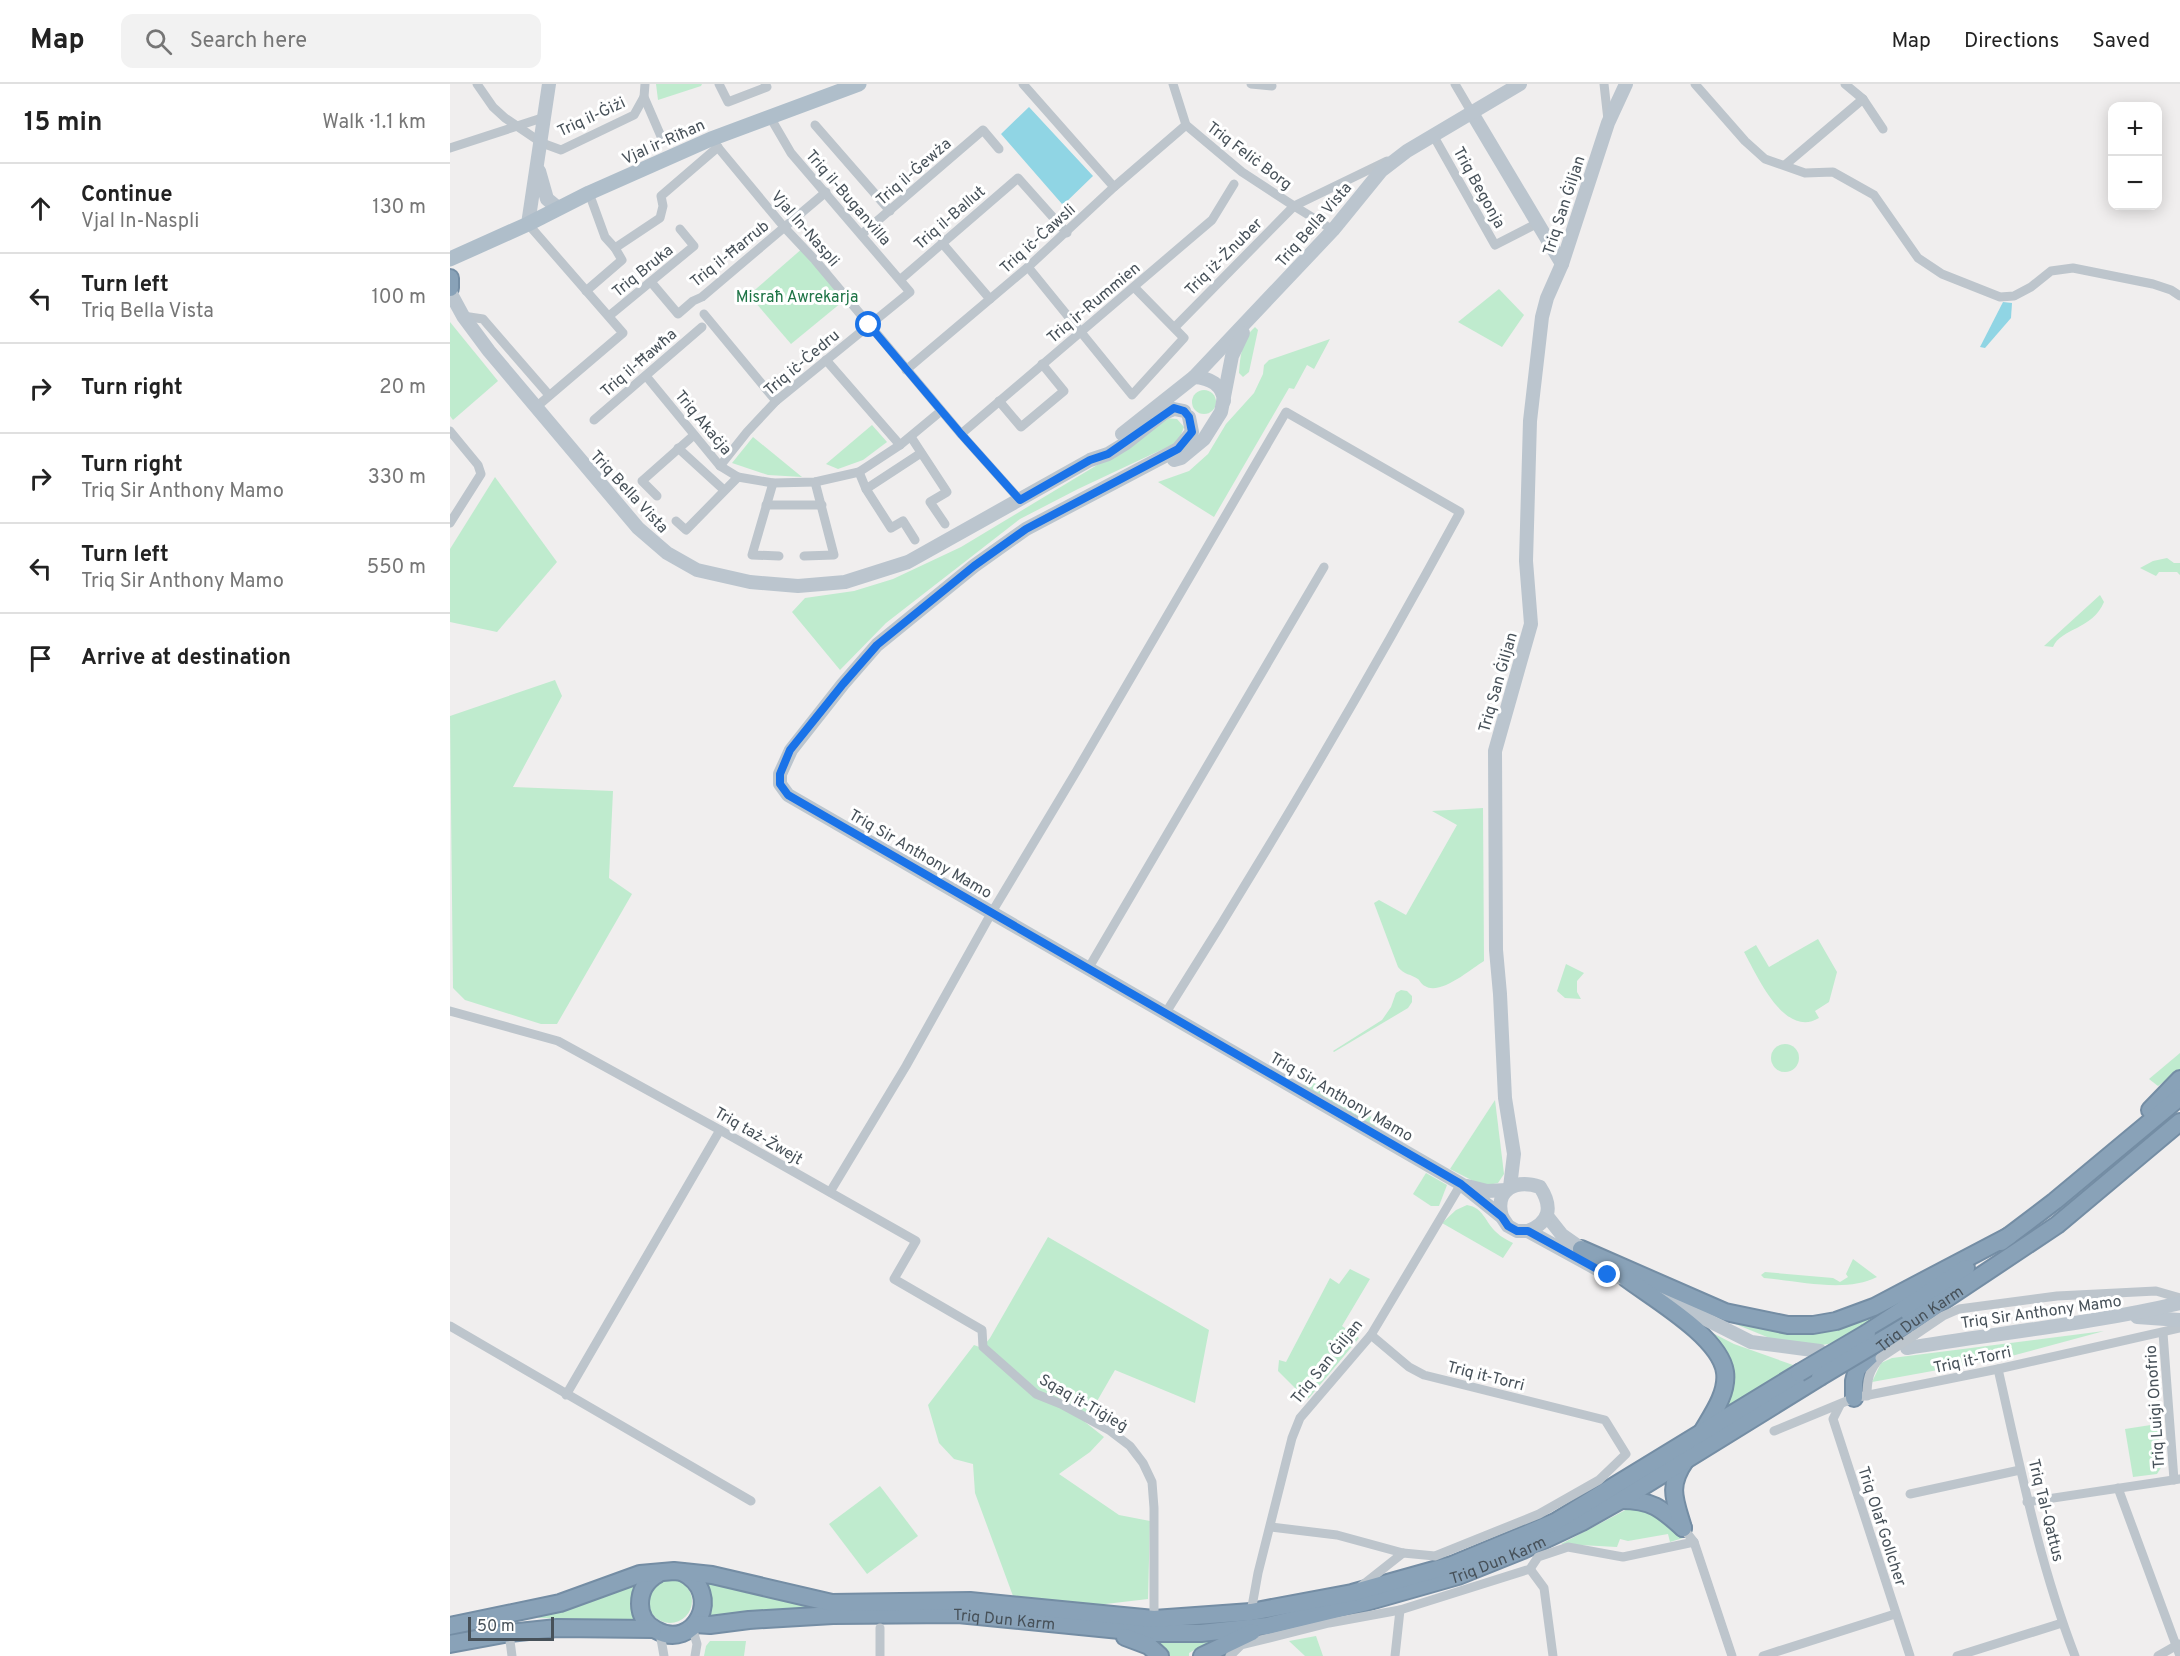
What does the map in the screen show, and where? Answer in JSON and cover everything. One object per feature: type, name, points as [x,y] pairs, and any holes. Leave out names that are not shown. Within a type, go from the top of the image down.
[{"type":"highway","points":[[2098,1165],[2180,1079]]},
{"type":"highway","name":"Triq Dun Karm","points":[[450,1626],[560,1603],[640,1574],[658,1574],[666,1571],[712,1575],[832,1603],[970,1601],[1154,1619],[1251,1612],[1352,1593],[1452,1565],[1555,1522],[1798,1373],[1867,1334],[1946,1283],[2010,1236],[2180,1097]]},
{"type":"highway","name":"Triq Dun Karm","points":[[450,1644],[509,1633],[557,1628],[656,1631],[671,1635],[682,1633],[694,1626],[833,1615],[958,1614],[1150,1633],[1202,1633],[1267,1626],[1364,1603],[1458,1576],[1523,1550],[1582,1522],[1820,1377],[1911,1330],[2057,1225],[2180,1122]]},
{"type":"highway","points":[[2057,1225],[2076,1218],[2180,1132]]},
{"type":"highway","points":[[1581,1249],[1725,1312],[1788,1325],[1814,1325],[1836,1321],[1874,1307],[2010,1236]]},
{"type":"highway","points":[[1626,1278],[1695,1329],[1718,1355],[1725,1372],[1724,1388],[1718,1404],[1700,1435]]},
{"type":"highway","points":[[1854,1400],[1854,1381],[1857,1370],[1865,1360],[1911,1330]]},
{"type":"highway","points":[[1683,1528],[1675,1499],[1674,1484],[1676,1473],[1685,1460]]},
{"type":"highway","points":[[1621,1500],[1651,1503],[1661,1508],[1683,1528]]},
{"type":"highway","points":[[681,1572],[694,1580],[703,1598],[703,1608],[694,1626]]},
{"type":"highway","points":[[656,1631],[642,1615],[640,1598],[648,1581],[658,1574]]},
{"type":"highway","points":[[1202,1656],[1267,1626]]},
{"type":"highway","points":[[1104,1628],[1149,1646],[1161,1656]]},
{"type":"main road","points":[[528,224],[542,143],[549,84]]},
{"type":"main road","name":"Vjal ir-Riħan","points":[[450,259],[528,224],[589,193],[714,143],[770,117],[859,84]]},
{"type":"main road","name":"Triq Bella Vista","points":[[1090,460],[1108,454],[1126,443],[1164,413],[1189,382],[1333,230],[1381,171],[1407,151],[1520,84]]},
{"type":"main road","name":"Triq San Ġiljan","points":[[1509,1189],[1514,1154],[1505,1098],[1496,950],[1495,752],[1531,624],[1526,561],[1530,421],[1542,317],[1547,298],[1562,264],[1608,123],[1626,84]]},
{"type":"main road","points":[[1472,113],[1536,224],[1562,264]]},
{"type":"main road","points":[[537,163],[547,199],[558,208]]},
{"type":"main road","name":"Vjal ir-Riħan","points":[[450,285],[456,268],[487,242]]},
{"type":"main road","name":"Triq Bella Vista","points":[[450,285],[463,316],[489,351],[638,528],[667,554],[697,570],[750,582],[798,586],[845,582],[908,562],[1090,460],[1189,382]]},
{"type":"main road","name":"Triq Bella Vista","points":[[450,306],[463,316]]},
{"type":"main road","name":"Triq Bella Vista","points":[[1223,407],[1232,356],[1247,322]]},
{"type":"main road","points":[[1164,413],[1174,408],[1186,414],[1203,422],[1210,421],[1223,407],[1224,395],[1216,383],[1203,378],[1189,382],[1181,401],[1186,414]]},
{"type":"main road","name":"Triq Sir Anthony Mamo","points":[[1127,477],[1181,458],[1203,439],[1223,407]]},
{"type":"main road","name":"Triq Sir Anthony Mamo","points":[[1186,414],[1192,432],[1178,449],[1026,529],[974,566],[877,645],[790,750],[780,774],[780,784],[788,795],[1461,1184],[1502,1217],[1508,1226],[1517,1231],[1528,1231],[1608,1275],[1626,1278]]},
{"type":"main road","name":"Triq San Ġiljan","points":[[1514,1154],[1531,1184]]},
{"type":"main road","name":"Triq Sir Anthony Mamo","points":[[1461,1184],[1488,1191],[1509,1189],[1521,1183],[1540,1187],[1548,1200],[1547,1216],[1562,1235],[1626,1278],[1751,1342],[1820,1351]]},
{"type":"main road","points":[[1502,1217],[1500,1203],[1509,1189]]},
{"type":"main road","points":[[1528,1231],[1539,1226],[1547,1216]]},
{"type":"main road","name":"Triq Sir Anthony Mamo","points":[[1907,1348],[2016,1330],[2121,1317],[2180,1303]]},
{"type":"main road","points":[[2121,1317],[2180,1320]]},
{"type":"street","points":[[477,84],[493,107],[542,143]]},
{"type":"street","points":[[645,84],[644,97],[663,141]]},
{"type":"street","points":[[719,84],[728,102],[767,87],[765,84]]},
{"type":"street","points":[[1023,84],[1114,186]]},
{"type":"street","name":"Triq Feliċ Borg","points":[[1173,84],[1186,125],[1242,172],[1333,230]]},
{"type":"street","points":[[1251,84],[1272,86]]},
{"type":"street","points":[[1455,84],[1472,113]]},
{"type":"street","name":"Triq San Ġiljan","points":[[1604,84],[1608,123]]},
{"type":"street","points":[[1695,84],[1745,141],[1765,159],[1805,173],[1833,172],[1874,195],[1918,258],[1942,274],[2000,297],[2014,296],[2031,287],[2051,271],[2073,268],[2153,284],[2171,290],[2180,296]]},
{"type":"street","points":[[1845,84],[1863,99],[1883,129]]},
{"type":"street","name":"Triq il-Ġiżi","points":[[542,143],[561,150],[634,115],[644,97]]},
{"type":"street","points":[[1785,165],[1863,99]]},
{"type":"street","points":[[450,148],[545,117]]},
{"type":"street","name":"Triq il-Buganvilla","points":[[770,117],[790,153],[910,292]]},
{"type":"street","points":[[815,125],[890,211]]},
{"type":"street","name":"Triq iċ-Ċawsli","points":[[906,370],[1067,233],[1114,186],[1186,125]]},
{"type":"street","name":"Triq il-Ġewża","points":[[862,234],[983,130],[999,149]]},
{"type":"street","name":"Triq Begonja","points":[[1433,135],[1495,245],[1536,224]]},
{"type":"street","points":[[615,248],[660,218],[663,206],[661,196],[714,143]]},
{"type":"street","name":"Vjal In-Naspli","points":[[714,143],[941,411],[1020,500]]},
{"type":"street","name":"Triq Bella Vista","points":[[1294,206],[1407,151]]},
{"type":"street","name":"Triq il-Ballut","points":[[901,279],[1017,178],[1067,233]]},
{"type":"street","name":"Triq ir-Rummien","points":[[961,434],[1212,220],[1234,184]]},
{"type":"street","name":"Triq il-Ħarrub","points":[[651,282],[678,314],[693,301],[702,297],[826,192]]},
{"type":"street","points":[[586,291],[621,260],[615,248],[605,237],[589,193]]},
{"type":"street","name":"Triq iż-Żnuber","points":[[1174,327],[1294,206]]},
{"type":"street","points":[[528,224],[623,333],[535,408]]},
{"type":"street","name":"Triq Bruka","points":[[609,316],[694,246],[680,229]]},
{"type":"street","points":[[942,243],[990,299]]},
{"type":"street","points":[[1028,267],[1132,395],[1184,338],[1134,287]]},
{"type":"street","name":"Triq iċ-Ċedru","points":[[720,466],[776,401],[910,292]]},
{"type":"street","points":[[704,314],[776,401]]},
{"type":"street","name":"Triq Bella Vista","points":[[463,316],[483,319],[549,395]]},
{"type":"street","name":"Triq il-Ħawħa","points":[[594,420],[702,327]]},
{"type":"street","points":[[826,360],[900,445]]},
{"type":"street","points":[[999,401],[1021,427],[1056,398],[1064,391],[1042,364]]},
{"type":"street","name":"Triq Akaċja","points":[[646,376],[720,466],[738,477],[772,483],[815,482],[859,472],[911,437],[941,411]]},
{"type":"street","points":[[830,1192],[906,1066],[992,912],[1286,412],[1460,512],[1382,655],[1234,904],[1165,1014]]},
{"type":"street","points":[[450,431],[478,465],[482,474],[450,523]]},
{"type":"street","points":[[657,496],[642,481],[694,435]]},
{"type":"street","points":[[911,437],[947,492],[930,502],[945,524]]},
{"type":"street","name":"Triq Akaċja","points":[[678,448],[724,490]]},
{"type":"street","points":[[866,489],[921,453]]},
{"type":"street","points":[[859,472],[866,489],[891,528],[903,521],[915,540]]},
{"type":"street","points":[[676,521],[686,530],[738,477]]},
{"type":"street","points":[[804,556],[834,555],[815,482]]},
{"type":"street","points":[[772,483],[752,555],[779,556]]},
{"type":"street","points":[[766,505],[822,505]]},
{"type":"street","points":[[1088,969],[1324,567]]},
{"type":"street","name":"Triq taż-Żwejt","points":[[450,1011],[558,1041],[916,1241],[894,1279],[982,1330]]},
{"type":"street","points":[[566,1395],[720,1130]]},
{"type":"street","name":"Triq San Ġiljan","points":[[1251,1612],[1292,1438],[1300,1418],[1371,1335],[1461,1184]]},
{"type":"street","name":"Triq Sir Anthony Mamo","points":[[1854,1400],[1872,1366],[1911,1330],[1959,1309],[2057,1296],[2156,1291],[2180,1298]]},
{"type":"street","points":[[450,1326],[751,1501]]},
{"type":"street","name":"Triq it-Torri","points":[[1774,1431],[1854,1400],[2180,1328]]},
{"type":"street","name":"Sqaq it-Tiġieġ","points":[[982,1330],[983,1347],[1036,1394],[1061,1404],[1109,1430],[1130,1446],[1143,1463],[1152,1482],[1154,1619]]},
{"type":"street","name":"Triq Luigi Onofrio","points":[[2163,1333],[2177,1479]]},
{"type":"street","name":"Triq it-Torri","points":[[1371,1335],[1409,1367],[1424,1375],[1605,1420],[1626,1454]]},
{"type":"street","name":"Triq Tal-Qattus","points":[[1998,1369],[2027,1502],[2062,1623],[2075,1656]]},
{"type":"street","name":"Triq Olaf Gollcher","points":[[1854,1400],[1833,1419],[1910,1656]]},
{"type":"street","name":"Triq Dun Karm","points":[[1352,1593],[1402,1553],[1435,1556],[1539,1514],[1599,1480],[1626,1454]]},
{"type":"street","points":[[1910,1494],[2020,1470]]},
{"type":"street","points":[[2027,1502],[2177,1479]]},
{"type":"street","points":[[2118,1488],[2178,1644],[2180,1656]]},
{"type":"street","points":[[1271,1527],[1337,1535],[1402,1553]]},
{"type":"street","points":[[1683,1528],[1694,1542],[1732,1656]]},
{"type":"street","name":"Triq Dun Karm","points":[[1230,1656],[1241,1645],[1329,1623],[1400,1611],[1530,1569],[1538,1557],[1568,1547],[1623,1557],[1694,1542]]},
{"type":"street","points":[[1530,1569],[1544,1588],[1553,1656]]},
{"type":"street","points":[[1395,1656],[1400,1611]]},
{"type":"street","points":[[1763,1656],[1895,1614]]},
{"type":"street","points":[[1957,1656],[2062,1623]]},
{"type":"street","points":[[694,1626],[697,1644],[695,1656]]},
{"type":"street","points":[[880,1628],[880,1656]]},
{"type":"street","points":[[656,1631],[664,1656]]},
{"type":"street","points":[[509,1633],[512,1656]]},
{"type":"street","points":[[2158,1656],[2178,1644]]},
{"type":"green space","points":[[656,84],[702,84],[658,100]]},
{"type":"green space","name":"Misraħ Awrekarja","points":[[804,247],[847,298],[791,344],[749,295]]},
{"type":"green space","points":[[1499,289],[1524,315],[1502,347],[1458,322]]},
{"type":"green space","points":[[450,322],[498,381],[453,420],[450,416]]},
{"type":"green space","points":[[1255,327],[1258,330],[1249,372],[1243,377],[1239,373],[1242,348]]},
{"type":"green space","points":[[1330,339],[1314,369],[1307,365],[1294,389],[1289,388],[1214,517],[1158,482],[1189,471],[1208,454],[1226,424],[1254,393],[1263,374],[1264,365],[1269,360]]},
{"type":"green space","points":[[1204,390],[1212,394],[1216,402],[1212,410],[1204,414],[1196,410],[1192,402],[1196,394]]},
{"type":"green space","points":[[1165,418],[1177,419],[1184,427],[1178,442],[1020,519],[886,623],[840,670],[792,612],[805,598],[854,591],[893,579],[961,547],[1142,438]]},
{"type":"green space","points":[[872,425],[887,442],[863,460],[838,469],[826,464]]},
{"type":"green space","points":[[753,437],[802,477],[768,475],[732,463]]},
{"type":"green space","points":[[495,477],[557,562],[497,632],[450,622],[450,549]]},
{"type":"green space","points":[[2167,558],[2174,563],[2180,563],[2180,575],[2177,572],[2159,572],[2156,576],[2140,568],[2153,561]]},
{"type":"green space","points":[[2100,595],[2104,602],[2092,618],[2063,636],[2053,647],[2044,646]]},
{"type":"green space","points":[[555,680],[562,696],[513,787],[613,791],[609,878],[632,894],[557,1024],[541,1024],[465,1000],[453,988],[450,716]]},
{"type":"green space","points":[[1483,808],[1484,961],[1447,985],[1431,988],[1398,967],[1374,903],[1379,900],[1406,915],[1457,825],[1432,811]]},
{"type":"green space","points":[[1818,939],[1837,972],[1829,1002],[1815,1011],[1819,1018],[1806,1022],[1794,1020],[1773,1002],[1744,952],[1756,945],[1769,967]]},
{"type":"green space","points":[[1566,964],[1584,973],[1577,981],[1577,992],[1581,999],[1565,998],[1557,991]]},
{"type":"green space","points":[[1401,990],[1407,991],[1412,996],[1412,1002],[1408,1008],[1333,1051],[1382,1020],[1391,1007],[1396,993]]},
{"type":"green space","points":[[1785,1044],[1795,1048],[1799,1058],[1795,1068],[1785,1072],[1775,1068],[1771,1058],[1775,1048]]},
{"type":"green space","points":[[2180,1053],[2180,1070],[2158,1086],[2149,1079]]},
{"type":"green space","points":[[1306,1078],[1378,1121],[1374,1129],[1307,1089],[1302,1082]]},
{"type":"green space","points":[[1495,1100],[1504,1174],[1498,1183],[1483,1186],[1450,1169]]},
{"type":"green space","points":[[1426,1173],[1447,1185],[1439,1206],[1431,1206],[1413,1194]]},
{"type":"green space","points":[[1467,1205],[1477,1209],[1496,1232],[1513,1243],[1503,1258],[1442,1223],[1456,1210]]},
{"type":"green space","points":[[1048,1237],[1209,1330],[1195,1403],[1115,1370],[1085,1422],[1104,1437],[1090,1452],[1059,1474],[1119,1515],[1150,1521],[1148,1599],[1097,1605],[1013,1596],[975,1493],[973,1464],[954,1459],[939,1443],[928,1405],[974,1345],[982,1348],[990,1338]]},
{"type":"green space","points":[[1853,1259],[1877,1277],[1865,1282],[1837,1285],[1764,1278],[1761,1275],[1765,1272],[1833,1278],[1840,1282],[1848,1277],[1846,1274]]},
{"type":"green space","points":[[1350,1269],[1370,1279],[1342,1326],[1359,1338],[1306,1399],[1278,1371],[1279,1360],[1286,1362],[1330,1278],[1339,1284]]},
{"type":"green space","points":[[1877,1311],[1880,1315],[1833,1343],[1807,1348],[1772,1339],[1728,1321],[1785,1330]]},
{"type":"green space","points":[[1693,1323],[1734,1344],[1793,1365],[1717,1416],[1728,1390]]},
{"type":"green space","points":[[2104,1331],[2004,1358],[1872,1382],[1881,1363],[1892,1358]]},
{"type":"green space","points":[[2157,1424],[2162,1466],[2157,1474],[2133,1477],[2125,1429]]},
{"type":"green space","points":[[880,1486],[918,1536],[867,1574],[829,1524]]},
{"type":"green space","points":[[1635,1505],[1678,1527],[1683,1538],[1670,1542],[1668,1534],[1628,1541],[1620,1539],[1617,1547],[1561,1544]]},
{"type":"green space","points":[[670,1579],[685,1586],[692,1601],[685,1616],[670,1623],[655,1616],[648,1601],[655,1586]]},
{"type":"green space","points":[[704,1582],[838,1609],[707,1616]]},
{"type":"green space","points":[[635,1583],[630,1604],[637,1620],[537,1618]]},
{"type":"green space","points":[[1221,1636],[1189,1653],[1189,1656],[1168,1656],[1145,1639]]},
{"type":"green space","points":[[1316,1636],[1323,1656],[1305,1656],[1289,1641]]},
{"type":"green space","points":[[710,1641],[746,1641],[744,1656],[704,1656],[706,1646]]},
{"type":"water","points":[[1029,107],[1093,176],[1062,206],[1001,134]]},
{"type":"water","points":[[2003,302],[2012,303],[2011,318],[1985,348],[1980,347]]},
{"type":"route","points":[[869,325],[1020,500],[1090,460],[1108,454],[1174,408],[1184,411],[1189,417],[1192,432],[1178,449],[1026,529],[974,566],[877,645],[790,750],[780,774],[780,784],[788,795],[1461,1184],[1502,1217],[1508,1226],[1517,1231],[1528,1231],[1608,1275]]}]
